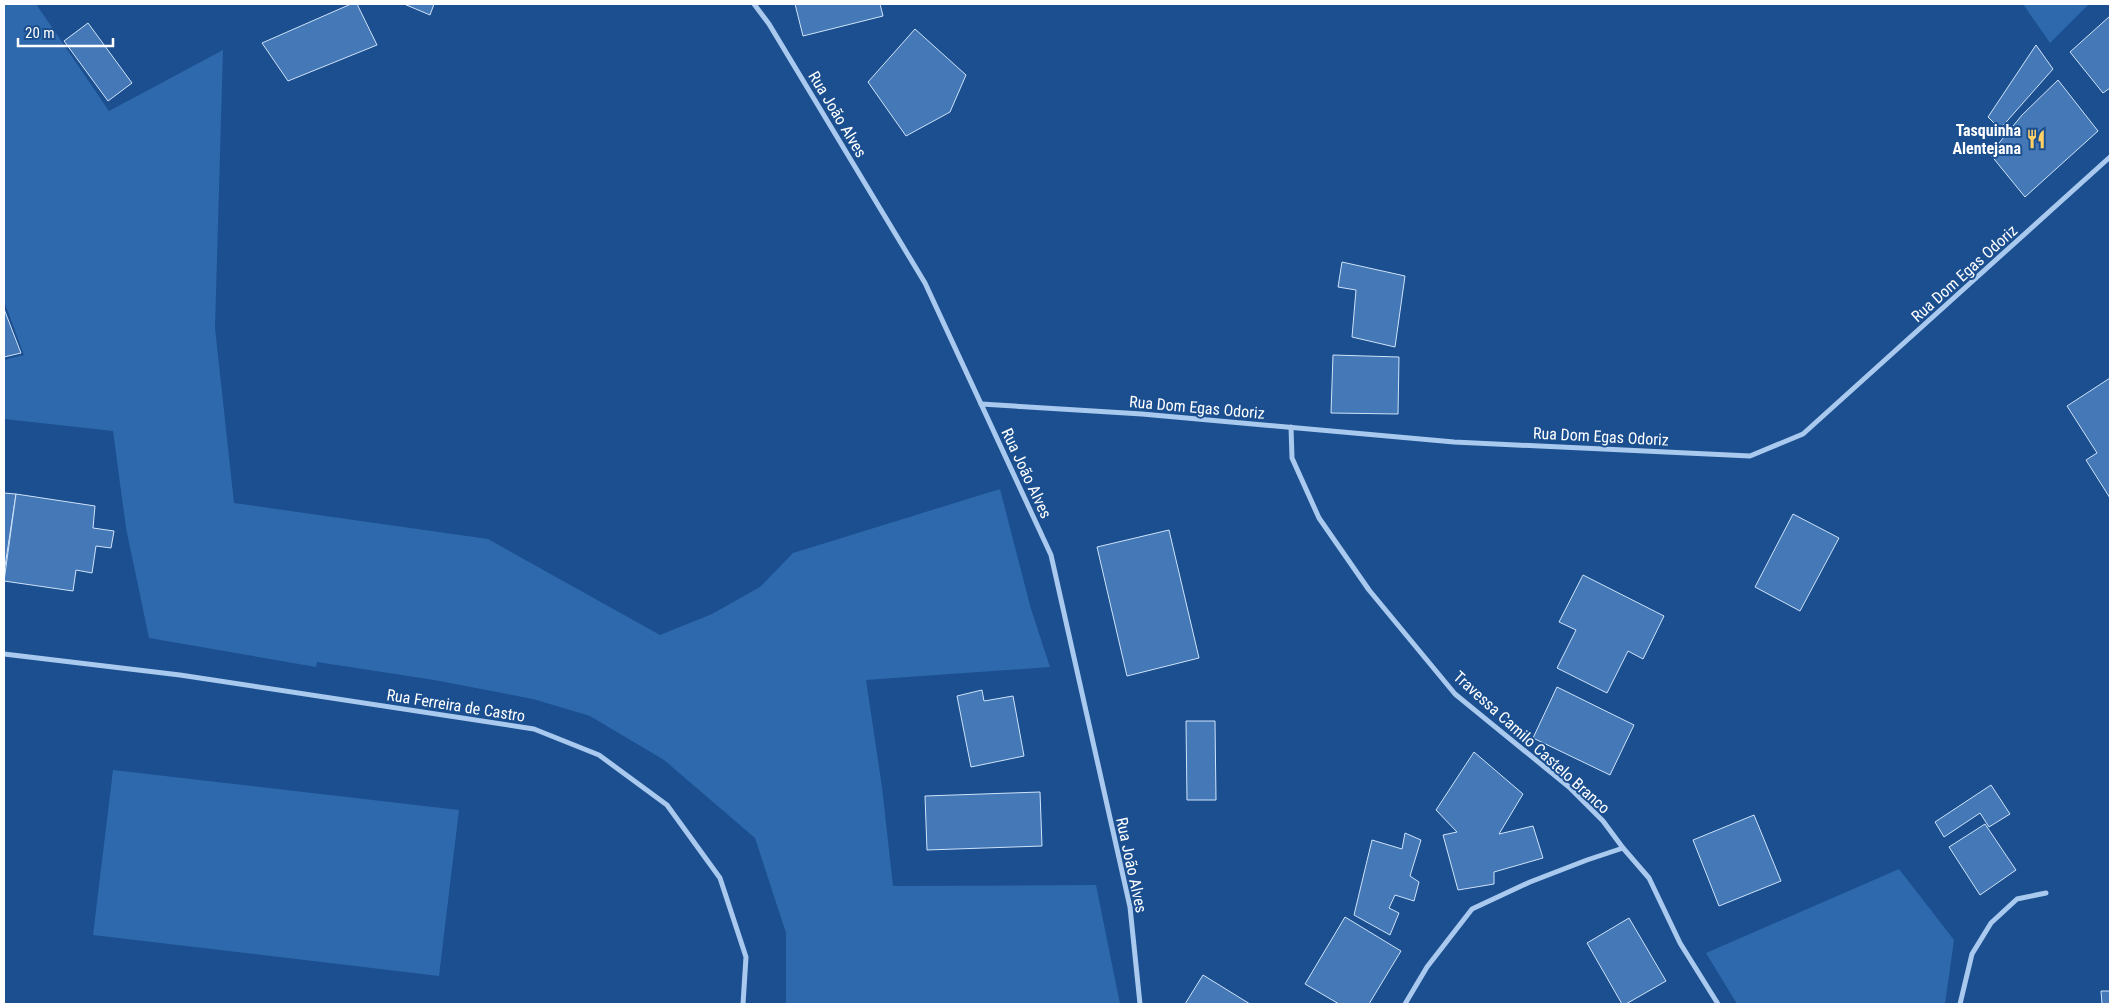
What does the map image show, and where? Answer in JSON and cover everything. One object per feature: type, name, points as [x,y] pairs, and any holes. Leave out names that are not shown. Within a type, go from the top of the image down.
[{"type":"street","name":"Rua João Alves","points":[[754,4],[769,24],[925,283],[1050,555],[1130,907],[1140,1004]]},
{"type":"street","name":"Rua Dom Egas Odoriz","points":[[981,404],[1142,414],[1454,442],[1750,456],[1803,434],[2110,157]]},
{"type":"street","name":"Travessa Camilo Castelo Branco","points":[[1291,427],[1292,458],[1319,518],[1369,590],[1455,694],[1570,787],[1604,821],[1623,848],[1649,878],[1680,943],[1718,1004]]},
{"type":"street","name":"Rua Ferreira de Castro","points":[[4,654],[180,675],[534,729],[599,755],[667,805],[720,878],[746,958],[743,1004]]},
{"type":"street","points":[[1405,1004],[1427,967],[1472,909],[1530,882],[1623,848]]},
{"type":"street","points":[[1960,1004],[1972,954],[1991,923],[2017,899],[2046,893]]},
{"type":"shaded area","points":[[4,4],[36,4],[109,111],[223,50],[215,328],[234,503],[488,539],[660,635],[712,614],[760,587],[793,553],[1000,489],[1031,609],[1050,667],[866,680],[882,787],[893,886],[1096,885],[1120,1004],[786,1004],[786,933],[755,838],[664,760],[590,716],[533,699],[434,680],[317,662],[316,667],[149,638],[126,528],[113,431],[4,419],[4,360],[24,355],[4,301]]},
{"type":"shaded area","points":[[2023,4],[2089,4],[2050,43]]},
{"type":"shaded area","points":[[113,770],[459,810],[439,976],[93,935]]},
{"type":"shaded area","points":[[1899,869],[1954,940],[1945,1004],[1737,1004],[1706,953]]},
{"type":"building","points":[[351,4],[357,4],[377,45],[288,81],[262,43]]},
{"type":"building","points":[[404,4],[434,4],[430,15]]},
{"type":"building","points":[[795,4],[880,4],[883,16],[803,36]]},
{"type":"building","points":[[2110,16],[2110,88],[2103,93],[2070,52]]},
{"type":"building","points":[[88,23],[132,83],[108,101],[64,41]]},
{"type":"building","points":[[915,29],[966,75],[950,112],[906,136],[868,82]]},
{"type":"building","points":[[2036,45],[2053,69],[2000,129],[1988,117]]},
{"type":"building","points":[[2058,80],[2098,131],[2025,197],[1990,154],[2022,115]]},
{"type":"building","points":[[1342,262],[1405,276],[1395,347],[1352,337],[1356,290],[1338,287]]},
{"type":"building","points":[[4,309],[21,353],[4,357]]},
{"type":"building","points":[[1333,355],[1399,357],[1398,414],[1331,413]]},
{"type":"building","points":[[2110,378],[2110,498],[2086,460],[2097,453],[2067,406]]},
{"type":"building","points":[[4,493],[16,494],[4,573]]},
{"type":"building","points":[[16,494],[95,506],[93,528],[114,531],[111,548],[96,546],[92,573],[76,570],[73,591],[4,581]]},
{"type":"building","points":[[1793,514],[1839,538],[1800,611],[1755,587]]},
{"type":"building","points":[[1169,530],[1199,658],[1127,676],[1097,547]]},
{"type":"building","points":[[1583,575],[1664,616],[1643,659],[1628,651],[1607,693],[1557,668],[1576,630],[1559,622]]},
{"type":"building","points":[[1557,687],[1634,725],[1610,775],[1533,738]]},
{"type":"building","points":[[982,690],[984,701],[1013,696],[1024,756],[971,767],[957,696]]},
{"type":"building","points":[[1186,721],[1215,721],[1216,800],[1187,800]]},
{"type":"building","points":[[1474,752],[1523,794],[1499,834],[1533,826],[1543,858],[1494,872],[1494,884],[1458,890],[1443,835],[1457,832],[1436,810]]},
{"type":"building","points":[[1991,785],[2010,814],[1989,827],[1980,813],[1944,837],[1935,822]]},
{"type":"building","points":[[1040,792],[1042,846],[927,850],[925,796]]},
{"type":"building","points":[[1754,815],[1781,881],[1719,906],[1693,840]]},
{"type":"building","points":[[1985,824],[2016,870],[1980,895],[1949,847]]},
{"type":"building","points":[[1405,833],[1421,840],[1410,876],[1419,882],[1414,901],[1395,895],[1389,908],[1399,913],[1390,935],[1354,915],[1372,840],[1402,849]]},
{"type":"building","points":[[1345,917],[1401,951],[1369,1004],[1339,1004],[1305,984]]},
{"type":"building","points":[[1629,918],[1666,981],[1626,1004],[1622,1004],[1587,943]]},
{"type":"building","points":[[1203,975],[1250,1004],[1185,1004]]},
{"type":"building","points":[[2101,991],[2110,991],[2110,1004],[2102,1004]]},
{"type":"place","name":"Tasquinha Alentejana","points":[[2036,139]]}]
